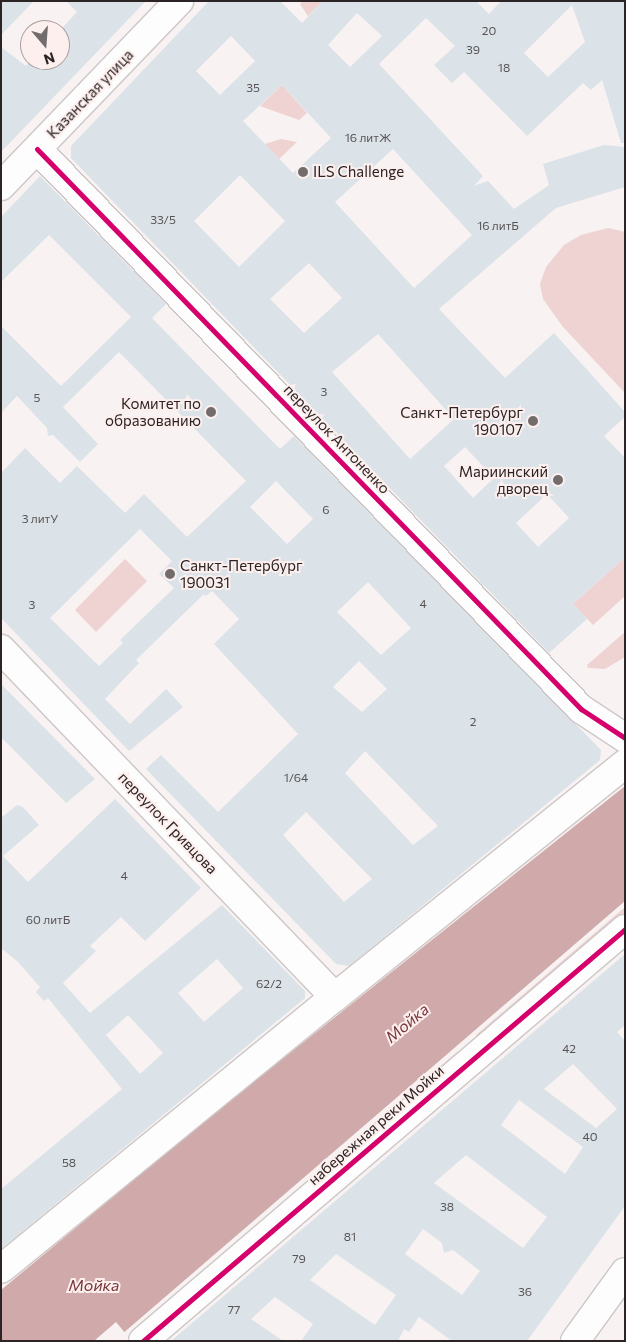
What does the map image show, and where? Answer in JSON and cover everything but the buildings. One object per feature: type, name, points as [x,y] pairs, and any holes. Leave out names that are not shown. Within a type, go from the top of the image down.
[{"type":"street","name":"Казанская улица","points":[[1,186],[179,1]]},
{"type":"street","name":"переулок Антоненко","points":[[37,149],[581,709],[625,738]]},
{"type":"street","name":"переулок Гривцова","points":[[1,649],[335,997]]},
{"type":"street","points":[[1,1270],[335,997],[625,764]]},
{"type":"street","name":"набережная реки Мойки","points":[[143,1341],[625,929]]},
{"type":"street","points":[[575,1341],[625,1272]]},
{"type":"shaded area","points":[[303,1],[323,1],[308,16],[300,4]]},
{"type":"shaded area","points":[[282,85],[307,113],[299,120],[260,106]]},
{"type":"shaded area","points":[[281,139],[297,142],[279,159],[265,144]]},
{"type":"shaded area","points":[[608,228],[625,232],[625,393],[563,327],[543,299],[540,284],[546,267],[564,245],[581,235]]},
{"type":"shaded area","points":[[624,558],[624,597],[593,625],[573,604]]},
{"type":"shaded area","points":[[125,559],[147,581],[96,632],[75,610]]},
{"type":"shaded area","points":[[625,632],[625,657],[605,669],[588,668],[587,665]]},
{"type":"shaded area","points":[[625,907],[625,916],[480,1039],[476,1035]]},
{"type":"shaded area","points":[[457,1052],[460,1056],[134,1336],[131,1333]]},
{"type":"water","name":"Мойка","points":[[625,786],[625,901],[114,1341],[1,1341],[1,1290],[201,1124]]},
{"type":"pier","points":[[116,1322],[126,1334],[118,1341],[94,1341]]},
{"type":"cycle path","points":[[37,149],[581,709],[625,738]]},
{"type":"cycle path","points":[[143,1341],[625,929]]},
{"type":"place","name":"ILS Challenge","points":[[303,172]]},
{"type":"place","name":"Комитет по образованию","points":[[211,412]]},
{"type":"place","name":"Санкт-Петербург 190107","points":[[533,421]]},
{"type":"place","name":"Мариинский дворец","points":[[558,480]]},
{"type":"place","name":"Санкт-Петербург 190031","points":[[170,574]]}]
